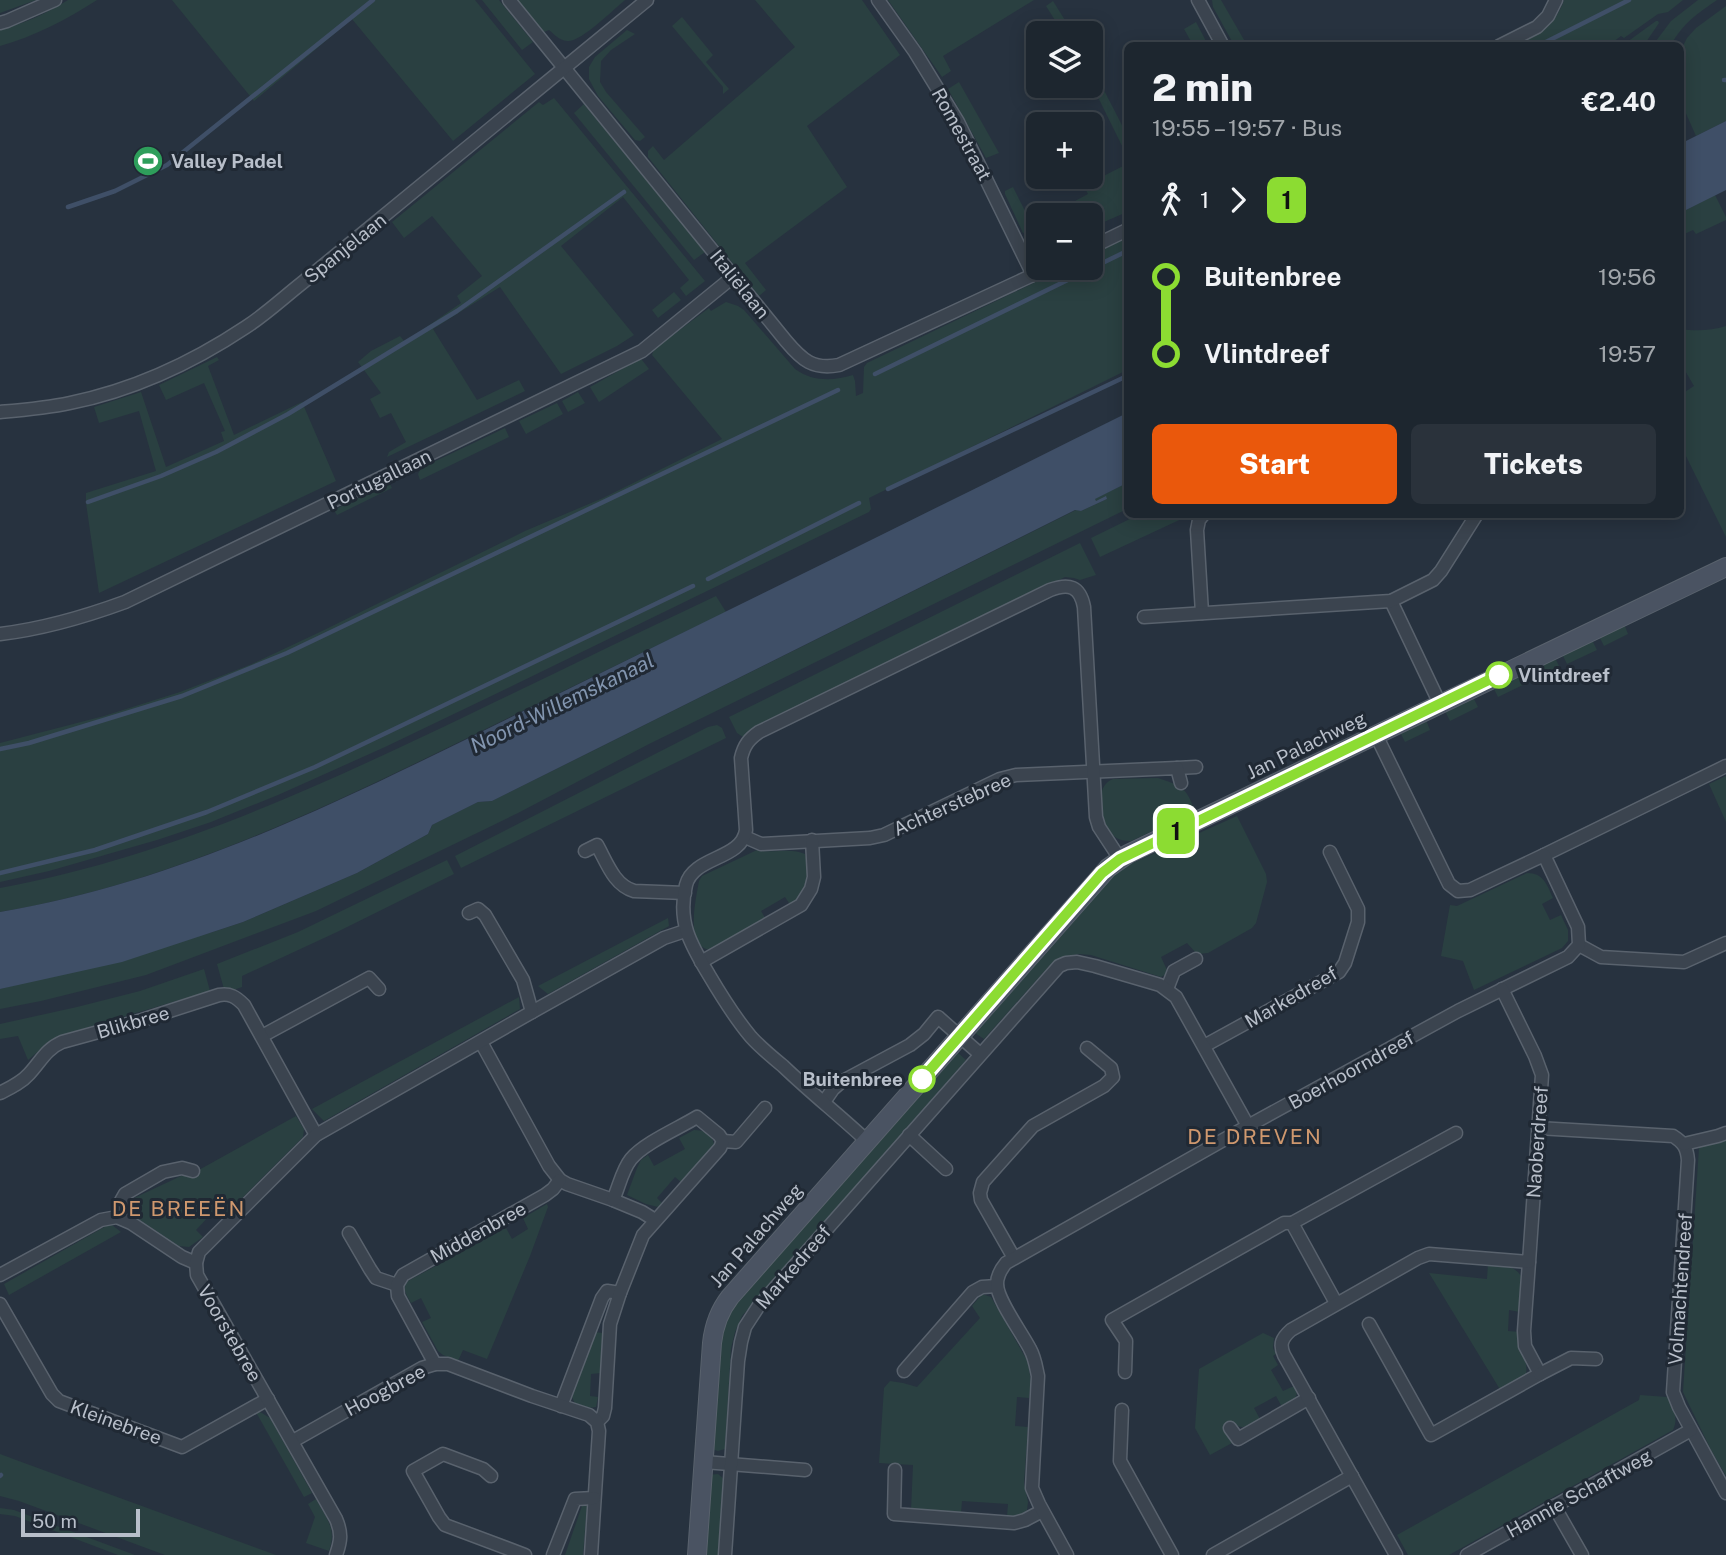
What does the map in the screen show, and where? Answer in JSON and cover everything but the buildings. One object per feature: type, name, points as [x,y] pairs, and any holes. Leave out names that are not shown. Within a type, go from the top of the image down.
[{"type":"street","points":[[0,23],[55,0]]},
{"type":"street","name":"Italiëlaan","points":[[509,0],[798,355],[812,364],[827,367],[839,365],[1026,278]]},
{"type":"street","name":"Spanjelaan","points":[[0,412],[44,408],[102,395],[143,382],[175,369],[249,325],[647,0]]},
{"type":"street","name":"Romestraat","points":[[878,0],[915,52],[958,122],[1026,260]]},
{"type":"street","points":[[1198,0],[1221,42]]},
{"type":"street","points":[[1507,42],[1537,27],[1548,16],[1556,0]]},
{"type":"street","points":[[1103,242],[1124,231]]},
{"type":"street","name":"Portugallaan","points":[[0,634],[66,622],[125,602],[642,351],[734,276]]},
{"type":"street","points":[[1201,518],[1197,530],[1202,613]]},
{"type":"street","points":[[1144,617],[1391,601],[1433,580],[1474,518]]},
{"type":"street","name":"Jan Palachweg","points":[[697,1555],[713,1333],[723,1306],[1102,873],[1120,859],[1726,567]]},
{"type":"street","points":[[867,1141],[753,1039],[733,1015],[685,931],[685,893],[692,874],[734,848],[745,837],[741,758],[749,739],[1060,586],[1069,587],[1078,591],[1084,607],[1096,817],[1099,827],[1120,859]]},
{"type":"street","points":[[1391,601],[1440,704]]},
{"type":"street","points":[[1376,735],[1449,884],[1458,891],[1470,890],[1726,766]]},
{"type":"street","name":"Achterstebree","points":[[745,837],[761,844],[870,838],[884,835],[1008,776],[1196,767]]},
{"type":"street","points":[[1177,768],[1181,783]]},
{"type":"street","points":[[701,962],[801,905],[811,889],[814,877],[812,840]]},
{"type":"street","points":[[584,851],[597,845],[619,884],[626,888],[634,891],[685,893]]},
{"type":"street","name":"Markedreef","points":[[1204,1046],[1339,972],[1345,963],[1358,922],[1358,909],[1330,852]]},
{"type":"street","points":[[1544,855],[1578,928],[1579,945],[1601,957],[1684,962],[1726,943]]},
{"type":"street","points":[[469,913],[478,909],[485,915],[523,980],[532,1012]]},
{"type":"street","name":"Voorstebree","points":[[336,1555],[341,1531],[293,1441],[197,1275],[199,1252],[316,1135],[664,938],[685,931]]},
{"type":"street","name":"Boerhoorndreef","points":[[996,1286],[1001,1270],[1014,1258],[1458,1011],[1568,957],[1579,945]]},
{"type":"street","points":[[1196,959],[1174,971],[1167,989],[1176,997],[1248,1126]]},
{"type":"street","name":"Markedreef","points":[[725,1555],[738,1361],[745,1326],[758,1307],[1053,971],[1066,963],[1077,962],[1167,989]]},
{"type":"street","points":[[262,1036],[369,978],[379,989]]},
{"type":"street","name":"Naoberdreef","points":[[1502,989],[1542,1075],[1524,1331],[1525,1346],[1540,1374]]},
{"type":"street","name":"Blikbree","points":[[0,1093],[19,1083],[52,1047],[62,1042],[229,994],[244,1005],[316,1135]]},
{"type":"street","points":[[824,1102],[841,1082],[909,1045],[924,1034],[938,1017],[980,1054]]},
{"type":"street","points":[[481,1042],[549,1166],[560,1180],[642,1212],[655,1220]]},
{"type":"street","points":[[1014,1258],[981,1200],[980,1193],[984,1182],[1033,1126],[1104,1086],[1113,1077],[1111,1068],[1087,1048]]},
{"type":"street","points":[[723,1141],[736,1142],[765,1108]]},
{"type":"street","points":[[613,1200],[632,1157],[697,1117],[723,1141]]},
{"type":"street","points":[[1538,1128],[1673,1136],[1684,1144],[1726,1133]]},
{"type":"street","points":[[1125,1372],[1126,1341],[1111,1320],[1284,1223],[1292,1223],[1456,1133]]},
{"type":"street","points":[[909,1135],[946,1169]]},
{"type":"street","points":[[591,1555],[599,1431],[597,1422],[603,1416],[605,1408],[610,1324],[643,1235],[720,1148],[723,1141]]},
{"type":"street","name":"Volmachtendreef","points":[[1684,1144],[1688,1160],[1673,1381],[1675,1399],[1726,1493]]},
{"type":"street","points":[[117,1217],[125,1194],[163,1172],[182,1168],[192,1171]]},
{"type":"street","name":"Middenbree","points":[[397,1286],[403,1275],[545,1195],[560,1180]]},
{"type":"street","points":[[0,1275],[101,1220],[117,1217],[196,1263]]},
{"type":"street","points":[[1292,1223],[1336,1303]]},
{"type":"street","points":[[349,1233],[376,1278],[397,1286],[398,1296],[435,1364]]},
{"type":"street","points":[[1396,1555],[1281,1349],[1284,1336],[1336,1303],[1418,1258],[1429,1255],[1529,1262]]},
{"type":"street","points":[[904,1371],[973,1292],[982,1287],[996,1286],[1036,1363],[1038,1376],[1032,1488],[1068,1555]]},
{"type":"street","points":[[561,1406],[602,1298],[607,1291],[620,1293]]},
{"type":"street","name":"Kleinebree","points":[[1,1308],[52,1394],[59,1401],[182,1447],[268,1399]]},
{"type":"street","points":[[594,1320],[610,1324]]},
{"type":"street","points":[[1369,1324],[1431,1435],[1571,1358],[1596,1359]]},
{"type":"street","name":"Hoogbree","points":[[293,1441],[422,1368],[435,1364],[449,1364],[589,1415],[597,1422]]},
{"type":"street","points":[[1230,1429],[1238,1439],[1308,1398]]},
{"type":"street","points":[[1122,1410],[1121,1461],[1172,1555]]},
{"type":"street","name":"Hannie Schaftweg","points":[[1467,1555],[1691,1430]]},
{"type":"street","points":[[491,1476],[483,1469],[443,1454],[413,1471],[445,1525],[525,1555]]},
{"type":"street","points":[[704,1462],[805,1470]]},
{"type":"street","points":[[895,1470],[894,1514],[1014,1522],[1025,1520],[1042,1511]]},
{"type":"street","points":[[1213,1555],[1352,1476]]},
{"type":"street","points":[[553,1555],[575,1499],[594,1498]]},
{"type":"street","points":[[1554,1506],[1582,1555]]},
{"type":"green space","points":[[0,0],[36,0],[0,13]]},
{"type":"green space","points":[[68,0],[97,0],[50,27],[0,46],[0,29],[36,18]]},
{"type":"green space","points":[[172,0],[475,0],[535,74],[453,141],[352,19],[254,101]]},
{"type":"green space","points":[[482,0],[499,0],[533,42],[522,50]]},
{"type":"green space","points":[[517,0],[625,0],[580,37],[567,41],[549,30],[544,32]]},
{"type":"green space","points":[[755,0],[862,0],[900,55],[807,126],[847,187],[745,263],[766,290],[759,296],[648,157],[648,151],[653,146],[664,160],[795,47]]},
{"type":"green space","points":[[888,0],[1034,0],[943,56],[951,71],[942,77]]},
{"type":"green space","points":[[1212,0],[1221,0],[1245,42],[1232,42],[1213,7]]},
{"type":"green space","points":[[1564,0],[1683,0],[1668,12],[1658,14],[1624,38],[1621,36],[1613,42],[1523,42],[1546,28]]},
{"type":"green space","points":[[1698,0],[1717,0],[1686,25],[1673,42],[1655,42],[1671,21]]},
{"type":"green space","points":[[1053,1],[1066,21],[1055,21],[1046,6]]},
{"type":"green space","points":[[1726,6],[1726,121],[1696,136],[1684,109],[1684,44],[1696,28]]},
{"type":"green space","points":[[682,17],[713,55],[706,62],[729,89],[723,94],[723,87],[672,26]]},
{"type":"green space","points":[[1656,21],[1658,21],[1646,42],[1627,42]]},
{"type":"green space","points":[[1196,22],[1206,42],[1191,42],[1184,29]]},
{"type":"green space","points":[[627,30],[635,34],[611,50],[601,61],[600,82],[645,137],[640,141],[635,140],[598,96],[589,79],[589,67],[595,57]]},
{"type":"green space","points":[[959,82],[999,153],[986,158],[948,89]]},
{"type":"green space","points":[[1103,88],[1124,129],[1124,150],[1098,98],[1103,98]]},
{"type":"green space","points":[[554,98],[705,281],[686,296],[680,288],[689,280],[623,197],[561,246],[634,335],[561,374],[500,287],[433,329],[477,400],[519,380],[525,391],[387,457],[389,452],[406,442],[391,413],[380,418],[370,399],[381,393],[358,362],[371,351],[400,336],[405,342],[461,303],[457,296],[482,276],[432,216],[404,238],[392,222],[539,102],[543,105]]},
{"type":"green space","points":[[584,104],[705,252],[694,260],[574,113]]},
{"type":"green space","points":[[1124,166],[1124,213],[1103,222],[1103,203],[1076,203],[1075,201],[1088,194],[1086,189],[1103,189],[1103,176]]},
{"type":"green space","points":[[1013,187],[1026,213],[1026,232],[1023,233],[1005,191]]},
{"type":"green space","points":[[1715,195],[1726,220],[1696,234],[1693,230],[1684,234],[1684,211]]},
{"type":"green space","points":[[1124,239],[1124,371],[869,498],[869,512],[385,747],[211,822],[49,871],[0,882],[0,743],[104,716],[180,692],[252,664],[722,439],[652,355],[654,349],[709,308],[711,311],[726,302],[738,306],[795,369],[823,379],[853,375],[856,396],[863,393],[864,367],[867,363],[1040,280],[1103,280],[1103,250]]},
{"type":"green space","points":[[674,292],[681,300],[658,318],[652,310]]},
{"type":"green space","points":[[1726,326],[1726,537],[1684,452],[1684,392],[1694,386],[1684,369],[1684,329]]},
{"type":"green space","points":[[217,357],[219,360],[208,366],[234,435],[302,402],[336,481],[99,593],[86,493],[156,471],[139,411],[99,423],[94,407],[141,392],[166,467],[224,441],[221,432],[225,431],[204,383],[166,400],[159,385]]},
{"type":"green space","points":[[642,360],[649,369],[599,402],[590,387]]},
{"type":"green space","points":[[578,392],[585,403],[568,412],[562,401]]},
{"type":"green space","points":[[557,403],[563,414],[526,434],[519,421]]},
{"type":"green space","points":[[505,428],[509,437],[420,480],[418,474],[421,468]]},
{"type":"green space","points":[[389,483],[392,488],[337,515],[334,510]]},
{"type":"green space","points":[[1124,484],[1124,510],[316,911],[146,975],[0,1009],[0,989],[213,932],[243,922],[357,873],[428,834],[432,825],[478,802],[492,801],[1076,510],[1081,511],[1107,499],[1094,499]]},
{"type":"green space","points":[[1132,518],[1184,518],[1100,557],[1091,538]]},
{"type":"green space","points":[[1080,543],[1096,575],[1080,580],[1065,577],[743,737],[737,733],[729,717]]},
{"type":"green space","points":[[716,596],[726,612],[290,821],[176,866],[119,884],[0,912],[0,888],[121,858],[237,818],[406,745]]},
{"type":"green space","points":[[1624,624],[1628,634],[1604,646],[1599,636]]},
{"type":"green space","points":[[1592,640],[1597,650],[1567,664],[1562,654]]},
{"type":"green space","points":[[1555,658],[1560,668],[1532,681],[1527,671]]},
{"type":"green space","points":[[1520,674],[1525,684],[1498,697],[1494,689],[1503,684],[1503,681]]},
{"type":"green space","points":[[1473,697],[1478,707],[1450,721],[1445,711]]},
{"type":"green space","points":[[1426,720],[1430,730],[1405,742],[1400,732]]},
{"type":"green space","points":[[717,725],[722,728],[726,738],[461,868],[455,856],[708,727]]},
{"type":"green space","points":[[1726,776],[1726,822],[1709,784]]},
{"type":"green space","points":[[1158,778],[1182,788],[1195,811],[1131,841],[1115,837],[1105,824],[1100,806],[1102,790],[1106,783],[1113,779]]},
{"type":"green space","points":[[1237,816],[1266,874],[1267,882],[1256,923],[1252,928],[1208,953],[1197,954],[1187,943],[1161,957],[1167,970],[1161,977],[1091,955],[1067,956],[1049,966],[984,1039],[975,1033],[1112,876],[1126,866]]},
{"type":"green space","points":[[757,850],[805,854],[809,869],[807,889],[791,906],[785,897],[761,911],[767,921],[711,950],[703,947],[697,940],[694,921],[699,881],[702,876]]},
{"type":"green space","points":[[447,860],[454,874],[242,976],[242,987],[224,989],[217,964],[298,932]]},
{"type":"green space","points":[[1527,873],[1541,877],[1547,884],[1553,898],[1542,904],[1550,920],[1561,915],[1568,930],[1568,941],[1562,948],[1474,990],[1463,961],[1441,956],[1450,905],[1457,906]]},
{"type":"green space","points":[[668,918],[669,926],[548,994],[538,986]]},
{"type":"green space","points":[[204,969],[210,991],[62,1035],[28,1060],[18,1036],[0,1039],[0,1024],[140,991]]},
{"type":"green space","points":[[519,997],[520,1009],[324,1121],[312,1109]]},
{"type":"green space","points":[[958,1053],[966,1060],[742,1316],[731,1348],[725,1449],[712,1449],[721,1335],[733,1307]]},
{"type":"green space","points":[[296,1116],[304,1129],[303,1137],[221,1219],[214,1211],[196,1230],[203,1237],[189,1247],[179,1246],[129,1212],[128,1206],[132,1199],[197,1171]]},
{"type":"green space","points":[[694,1130],[707,1133],[714,1144],[681,1182],[675,1177],[657,1198],[663,1204],[658,1207],[646,1204],[627,1195],[641,1160],[648,1155],[654,1166],[685,1149],[679,1138]]},
{"type":"green space","points":[[1726,1136],[1726,1476],[1683,1392],[1699,1148]]},
{"type":"green space","points":[[547,1204],[530,1256],[487,1359],[463,1350],[458,1361],[443,1355],[422,1322],[431,1318],[421,1298],[411,1303],[405,1292],[408,1281],[506,1228],[512,1239],[528,1229],[523,1218]]},
{"type":"green space","points":[[112,1225],[121,1232],[9,1295],[4,1284]]},
{"type":"green space","points":[[1488,1264],[1510,1267],[1521,1276],[1520,1312],[1509,1310],[1508,1331],[1520,1332],[1520,1345],[1526,1365],[1525,1377],[1501,1391],[1429,1273],[1487,1279]]},
{"type":"green space","points":[[982,1294],[991,1297],[1028,1362],[1031,1382],[1029,1398],[1017,1397],[1015,1426],[1028,1427],[1024,1483],[1027,1510],[1019,1517],[1007,1516],[1008,1504],[962,1501],[961,1513],[911,1510],[913,1465],[879,1463],[884,1388],[890,1381],[917,1387],[980,1318],[972,1306]]},
{"type":"green space","points":[[594,1332],[603,1333],[601,1373],[591,1374],[590,1396],[598,1397],[596,1407],[588,1408],[575,1404],[572,1397]]},
{"type":"green space","points":[[1263,1333],[1274,1338],[1273,1348],[1276,1354],[1273,1356],[1278,1365],[1271,1370],[1283,1391],[1294,1386],[1297,1393],[1295,1399],[1282,1407],[1276,1396],[1254,1408],[1260,1419],[1246,1427],[1240,1427],[1233,1422],[1224,1427],[1232,1443],[1210,1455],[1195,1428],[1199,1369]]},
{"type":"green space","points":[[1640,1395],[1667,1397],[1675,1417],[1673,1430],[1449,1555],[1408,1555],[1397,1535],[1639,1400]]},
{"type":"green space","points":[[260,1412],[270,1418],[312,1493],[304,1497],[256,1413]]},
{"type":"green space","points":[[0,1454],[276,1555],[165,1555],[0,1496]]},
{"type":"green space","points":[[718,1474],[724,1479],[718,1555],[705,1555],[709,1475]]},
{"type":"green space","points":[[316,1499],[331,1530],[329,1551],[306,1543],[315,1517],[308,1504]]},
{"type":"green space","points":[[583,1503],[587,1505],[583,1555],[565,1555]]},
{"type":"green space","points":[[0,1508],[14,1510],[135,1555],[118,1555],[15,1516],[0,1514]]},
{"type":"water","points":[[1726,121],[1726,190],[1684,211],[1684,142]]},
{"type":"water","name":"Noord-Willemskanaal","points":[[1124,414],[1124,484],[1095,499],[1096,501],[1106,496],[1107,499],[1081,511],[1075,510],[492,801],[478,802],[432,825],[428,834],[357,873],[243,922],[122,962],[0,989],[0,912],[72,897],[142,878],[278,827],[411,766]]},
{"type":"waterway","points":[[68,207],[115,191],[167,165],[373,0]]},
{"type":"waterway","points":[[1546,42],[1629,0]]},
{"type":"waterway","points":[[88,502],[161,476],[216,452],[288,414],[457,311],[624,192]]},
{"type":"waterway","points":[[875,374],[1124,252]]},
{"type":"waterway","points":[[888,489],[1124,377]]},
{"type":"waterway","points":[[0,749],[29,743],[182,696],[287,653],[838,390]]},
{"type":"waterway","points":[[708,579],[859,503]]},
{"type":"waterway","points":[[0,873],[95,850],[207,812],[315,767],[693,586]]},
{"type":"bus line","name":"1","points":[[922,1079],[1102,873],[1120,859],[1499,675]]},
{"type":"place","name":"Valley Padel","points":[[148,161]]},
{"type":"place","name":"Vlintdreef","points":[[1499,675]]},
{"type":"place","name":"Buitenbree","points":[[922,1079]]},
{"type":"district","name":"DE DREVEN","points":[[1255,1136]]},
{"type":"district","name":"DE BREEËN","points":[[179,1208]]}]
